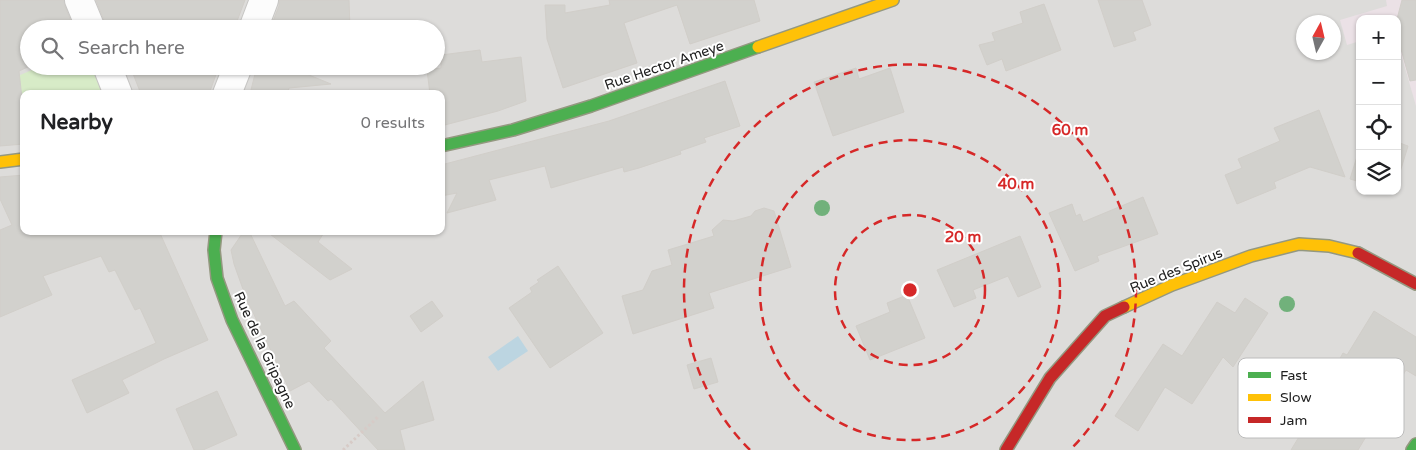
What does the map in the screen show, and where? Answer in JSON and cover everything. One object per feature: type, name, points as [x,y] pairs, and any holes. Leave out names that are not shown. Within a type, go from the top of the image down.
[{"type":"street","points":[[79,0],[87,20]]},
{"type":"street","points":[[256,20],[264,0]]},
{"type":"street","name":"Rue Hector Ameye","points":[[445,145],[513,130],[591,106],[893,0]]},
{"type":"street","points":[[110,75],[116,90]]},
{"type":"street","points":[[229,90],[234,75]]},
{"type":"street","points":[[0,162],[20,160]]},
{"type":"street","name":"Rue de la Gripagne","points":[[216,235],[214,250],[217,278],[229,312],[295,450]]},
{"type":"street","name":"Rue des Spirus","points":[[1006,450],[1050,378],[1105,316],[1172,286],[1251,256],[1299,244],[1329,246],[1360,253],[1416,284]]},
{"type":"street","points":[[1412,450],[1416,444]]},
{"type":"path","points":[[343,450],[379,416]]},
{"type":"shaded area","points":[[0,0],[1416,0],[1416,450],[0,450]]},
{"type":"shaded area","points":[[1386,0],[1416,0],[1416,106],[1401,54],[1401,15],[1357,15],[1387,6]]},
{"type":"shaded area","points":[[1356,15],[1356,42],[1347,45],[1341,20]]},
{"type":"green space","points":[[95,75],[101,90],[20,90],[20,95],[18,76]]},
{"type":"water","points":[[518,336],[528,351],[498,371],[488,357]]},
{"type":"building","points":[[0,0],[64,0],[70,20],[20,20],[20,144],[0,146]]},
{"type":"building","points":[[96,0],[245,0],[237,20],[104,20]]},
{"type":"building","points":[[279,0],[349,0],[350,20],[274,20],[279,6]]},
{"type":"building","points":[[609,0],[754,0],[760,21],[690,44],[677,5],[624,23],[637,63],[563,88],[547,39],[545,5],[565,5],[565,13],[610,5]]},
{"type":"building","points":[[1098,0],[1142,0],[1151,25],[1133,32],[1136,40],[1114,47]]},
{"type":"building","points":[[1402,0],[1416,0],[1416,80],[1410,81],[1401,49],[1401,15],[1398,15]]},
{"type":"building","points":[[1044,4],[1061,50],[1006,71],[1002,59],[987,65],[979,45],[995,41],[992,33],[1023,23],[1020,12]]},
{"type":"building","points":[[480,50],[482,62],[521,57],[526,101],[498,111],[445,125],[445,90],[430,90],[428,75],[445,75],[445,54]]},
{"type":"building","points":[[856,68],[859,79],[890,68],[904,112],[833,136],[814,82]]},
{"type":"building","points":[[134,75],[216,75],[210,90],[139,90]]},
{"type":"building","points":[[255,75],[309,75],[331,84],[289,88],[288,90],[251,90]]},
{"type":"building","points":[[725,81],[740,126],[704,138],[706,142],[680,151],[681,154],[639,168],[624,172],[623,167],[551,188],[545,166],[489,180],[496,200],[447,213],[457,193],[445,195],[445,164],[609,121]]},
{"type":"building","points":[[1319,110],[1345,177],[1310,167],[1274,182],[1276,188],[1237,204],[1225,175],[1242,168],[1238,159],[1280,141],[1274,128]]},
{"type":"building","points":[[1401,143],[1408,146],[1401,169]]},
{"type":"building","points":[[1356,160],[1356,181],[1350,179]]},
{"type":"building","points":[[20,175],[20,235],[161,235],[208,340],[122,380],[129,393],[87,413],[72,380],[156,343],[140,308],[135,310],[115,270],[109,272],[101,256],[43,276],[52,295],[0,317],[0,230],[12,225],[0,199],[0,177]]},
{"type":"building","points":[[1143,197],[1158,234],[1097,256],[1099,261],[1075,271],[1049,213],[1072,204],[1076,216],[1080,214],[1083,222]]},
{"type":"building","points":[[764,208],[774,211],[791,267],[709,293],[714,308],[633,334],[622,296],[643,290],[652,271],[672,265],[668,250],[714,236],[712,230],[723,220],[733,221],[751,216],[755,211]]},
{"type":"building","points":[[241,235],[251,235],[285,306],[294,301],[331,341],[324,348],[385,413],[423,381],[434,420],[400,430],[405,450],[378,450],[331,399],[328,401],[309,381],[290,391],[249,306],[231,250]]},
{"type":"building","points":[[271,235],[322,235],[318,242],[352,269],[330,280]]},
{"type":"building","points":[[1020,236],[1041,287],[1018,297],[1008,276],[973,290],[976,298],[954,307],[937,270]]},
{"type":"building","points":[[558,266],[603,333],[550,368],[509,308],[532,292],[530,288],[539,282],[537,280]]},
{"type":"building","points":[[907,295],[925,338],[870,360],[856,326],[890,312],[887,303]]},
{"type":"building","points":[[1245,298],[1268,313],[1233,367],[1223,357],[1192,404],[1165,387],[1138,431],[1115,416],[1163,344],[1182,356],[1217,302],[1235,313]]},
{"type":"building","points":[[432,301],[443,316],[421,332],[410,316]]},
{"type":"building","points":[[1374,311],[1416,337],[1416,376],[1406,370],[1404,373],[1404,358],[1340,358],[1343,353],[1347,355]]},
{"type":"building","points":[[711,358],[718,382],[694,389],[687,365]]},
{"type":"building","points":[[217,391],[237,435],[203,450],[194,450],[176,409]]},
{"type":"building","points":[[1298,438],[1365,438],[1358,450],[1291,450]]},
{"type":"traffic: fast","points":[[445,145],[513,130],[591,106],[758,47]]},
{"type":"traffic: fast","points":[[216,235],[214,250],[217,278],[232,320],[295,450]]},
{"type":"traffic: fast","points":[[1412,450],[1416,444]]},
{"type":"traffic: slow","points":[[758,47],[893,0]]},
{"type":"traffic: slow","points":[[0,162],[20,160]]},
{"type":"traffic: slow","points":[[1124,307],[1172,285],[1251,256],[1299,244],[1329,246],[1358,253]]},
{"type":"traffic: jam","points":[[1358,253],[1416,284]]},
{"type":"traffic: jam","points":[[1006,450],[1050,378],[1105,316],[1124,307]]}]
